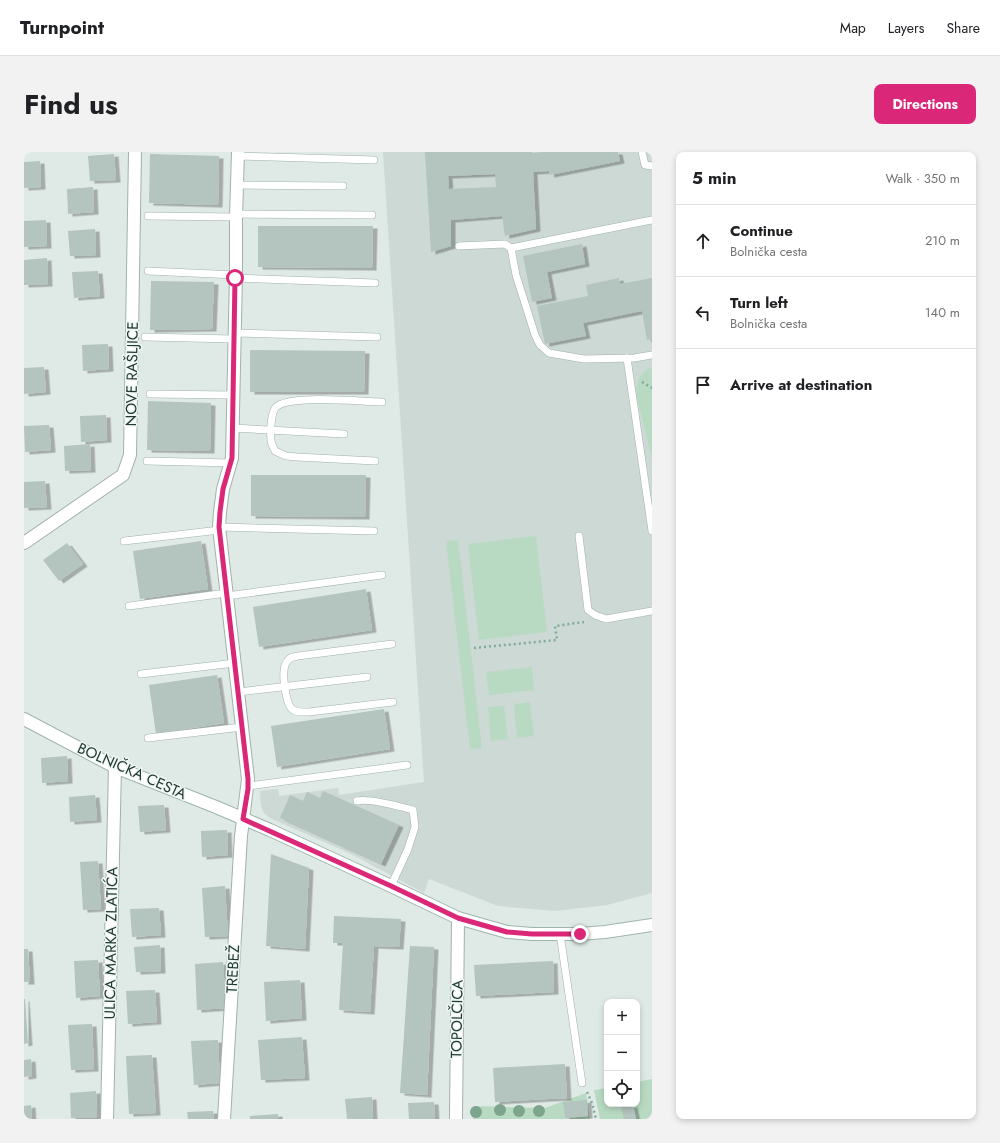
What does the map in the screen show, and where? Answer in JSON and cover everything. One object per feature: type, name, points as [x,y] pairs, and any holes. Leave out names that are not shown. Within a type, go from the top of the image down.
[{"type":"street","name":"NOVE RAŠLJICE","points":[[24,543],[123,475],[130,455],[135,152]]},
{"type":"street","points":[[237,154],[232,458],[223,489],[220,512],[220,528],[248,779],[243,819]]},
{"type":"street","name":"BOLNIČKA CESTA","points":[[24,718],[115,767],[243,819],[458,918],[507,932],[532,934],[605,932],[652,925]]},
{"type":"street","name":"ULICA MARKA ZLATIĆA","points":[[107,1119],[115,767]]},
{"type":"street","name":"TREBEŽ","points":[[224,1119],[243,819]]},
{"type":"street","name":"TOPOLČICA","points":[[456,1119],[458,918]]},
{"type":"lane","points":[[642,152],[645,165],[652,166]]},
{"type":"lane","points":[[237,154],[374,160]]},
{"type":"lane","points":[[237,185],[343,186]]},
{"type":"lane","points":[[148,216],[372,215]]},
{"type":"lane","points":[[511,248],[652,220]]},
{"type":"lane","points":[[459,246],[505,244],[511,248],[519,282],[535,335],[540,346],[549,353],[584,359],[627,358],[652,355]]},
{"type":"lane","points":[[148,271],[235,277],[374,283]]},
{"type":"lane","points":[[145,337],[377,337]]},
{"type":"lane","points":[[627,358],[652,531]]},
{"type":"lane","points":[[150,394],[233,395]]},
{"type":"lane","points":[[375,461],[286,456],[275,451],[271,441],[273,412],[277,406],[286,402],[306,400],[382,402]]},
{"type":"lane","points":[[233,428],[344,434]]},
{"type":"lane","points":[[147,461],[231,463]]},
{"type":"lane","points":[[124,540],[220,528],[374,531]]},
{"type":"lane","points":[[579,536],[588,610],[595,615],[606,619],[652,611]]},
{"type":"lane","points":[[129,606],[382,575]]},
{"type":"lane","points":[[392,644],[289,658],[285,664],[284,671],[286,698],[292,709],[298,712],[393,702]]},
{"type":"lane","points":[[141,674],[235,663]]},
{"type":"lane","points":[[238,692],[367,677]]},
{"type":"lane","points":[[148,738],[242,727]]},
{"type":"lane","points":[[248,786],[407,765]]},
{"type":"lane","points":[[357,801],[372,801],[413,810],[415,828],[408,849],[391,886]]},
{"type":"lane","points":[[560,934],[582,1083]]},
{"type":"path","points":[[474,648],[557,640],[555,626],[606,619]]},
{"type":"path","points":[[582,1083],[589,1096],[596,1119]]},
{"type":"shaded area","points":[[383,152],[652,152],[652,893],[607,905],[555,911],[498,906],[429,879],[424,893],[351,854],[270,818],[264,813],[261,806],[260,791],[278,789],[279,796],[338,788],[339,795],[424,782]]},
{"type":"green space","points":[[652,367],[652,458],[636,389],[639,378],[645,371]]},
{"type":"green space","points":[[536,536],[547,632],[479,640],[468,544]]},
{"type":"green space","points":[[458,540],[482,748],[470,749],[446,541]]},
{"type":"green space","points":[[532,667],[534,690],[489,695],[486,672]]},
{"type":"green space","points":[[530,702],[534,736],[517,738],[514,704]]},
{"type":"green space","points":[[504,706],[508,739],[491,741],[488,707]]},
{"type":"green space","points":[[652,1079],[652,1119],[600,1119],[594,1090],[604,1088],[604,1107],[640,1107],[640,1081]]},
{"type":"green space","points":[[586,1093],[590,1119],[473,1119],[473,1106],[545,1108]]},
{"type":"building","points":[[425,152],[618,152],[620,161],[550,175],[549,171],[533,172],[536,229],[505,236],[502,216],[451,220],[451,246],[431,252]],"holes":[[[495,174],[496,187],[449,189],[448,176]]]},
{"type":"building","points":[[114,154],[116,180],[90,181],[88,156]]},
{"type":"building","points":[[150,154],[219,156],[218,205],[149,203]]},
{"type":"building","points":[[40,161],[41,187],[24,188],[24,162]]},
{"type":"building","points":[[93,187],[94,212],[68,214],[67,189]]},
{"type":"building","points":[[46,220],[47,246],[24,247],[24,221]]},
{"type":"building","points":[[258,226],[373,226],[372,268],[258,267]]},
{"type":"building","points":[[95,229],[96,255],[70,256],[68,231]]},
{"type":"building","points":[[582,244],[585,264],[547,272],[552,298],[532,302],[523,256]]},
{"type":"building","points":[[47,258],[48,284],[24,285],[24,260]]},
{"type":"building","points":[[98,271],[100,296],[74,298],[72,272]]},
{"type":"building","points":[[619,278],[620,284],[652,278],[652,339],[647,340],[642,311],[583,323],[586,336],[545,344],[537,306],[588,296],[586,285]]},
{"type":"building","points":[[151,281],[214,282],[212,329],[150,330]]},
{"type":"building","points":[[108,344],[109,369],[83,371],[82,345]]},
{"type":"building","points":[[250,350],[365,351],[364,392],[250,392]]},
{"type":"building","points":[[44,367],[46,392],[24,394],[24,368]]},
{"type":"building","points":[[148,401],[211,403],[210,451],[147,450]]},
{"type":"building","points":[[106,415],[107,440],[81,442],[80,416]]},
{"type":"building","points":[[49,425],[51,450],[25,452],[24,426]]},
{"type":"building","points":[[90,444],[91,470],[65,471],[64,446]]},
{"type":"building","points":[[251,475],[366,475],[365,517],[251,516]]},
{"type":"building","points":[[45,481],[47,507],[24,508],[24,482]]},
{"type":"building","points":[[201,541],[208,589],[140,599],[133,551]]},
{"type":"building","points":[[67,543],[83,564],[59,581],[43,560]]},
{"type":"building","points":[[366,589],[372,630],[259,647],[253,607]]},
{"type":"building","points":[[217,675],[224,723],[156,734],[149,685]]},
{"type":"building","points":[[384,709],[390,749],[277,767],[271,726]]},
{"type":"building","points":[[67,756],[68,781],[42,783],[41,758]]},
{"type":"building","points":[[323,791],[399,825],[381,864],[280,818],[290,795],[303,801],[307,792],[320,798]]},
{"type":"building","points":[[95,795],[97,820],[70,822],[69,797]]},
{"type":"building","points":[[164,805],[166,830],[140,832],[138,806]]},
{"type":"building","points":[[227,830],[228,855],[202,857],[201,831]]},
{"type":"building","points":[[271,854],[309,868],[305,949],[266,946]]},
{"type":"building","points":[[98,861],[101,909],[83,910],[80,862]]},
{"type":"building","points":[[225,886],[228,936],[205,937],[202,888]]},
{"type":"building","points":[[159,908],[161,935],[132,937],[130,909]]},
{"type":"building","points":[[334,916],[401,919],[399,947],[374,946],[370,1012],[339,1010],[343,943],[333,943]]},
{"type":"building","points":[[160,945],[161,971],[136,972],[134,947]]},
{"type":"building","points":[[410,946],[434,947],[427,1095],[400,1093]]},
{"type":"building","points":[[24,949],[28,949],[30,982],[24,982]]},
{"type":"building","points":[[98,960],[100,996],[76,998],[74,961]]},
{"type":"building","points":[[553,961],[554,992],[476,996],[474,965]]},
{"type":"building","points":[[223,962],[226,1008],[197,1010],[195,964]]},
{"type":"building","points":[[300,980],[302,1018],[266,1021],[264,982]]},
{"type":"building","points":[[155,990],[157,1022],[128,1024],[126,991]]},
{"type":"building","points":[[24,999],[28,1043],[24,1044]]},
{"type":"building","points":[[92,1024],[94,1069],[71,1070],[68,1025]]},
{"type":"building","points":[[302,1037],[305,1078],[261,1080],[258,1040]]},
{"type":"building","points":[[218,1040],[220,1083],[194,1085],[191,1041]]},
{"type":"building","points":[[152,1055],[156,1113],[129,1114],[126,1056]]},
{"type":"building","points":[[31,1059],[32,1076],[24,1077],[24,1060]]},
{"type":"building","points":[[565,1064],[567,1098],[495,1102],[493,1068]]},
{"type":"building","points":[[96,1091],[97,1117],[71,1118],[70,1093]]},
{"type":"building","points":[[372,1097],[373,1119],[347,1119],[345,1099]]},
{"type":"building","points":[[587,1100],[588,1116],[565,1118],[563,1102]]},
{"type":"building","points":[[434,1102],[435,1119],[409,1119],[408,1103]]},
{"type":"building","points":[[31,1105],[32,1119],[24,1119],[24,1106]]},
{"type":"building","points":[[621,1107],[633,1107],[636,1119],[624,1119]]},
{"type":"building","points":[[213,1111],[214,1119],[188,1119],[187,1112]]},
{"type":"building","points":[[278,1114],[278,1119],[250,1119],[250,1116]]},
{"type":"route","points":[[235,278],[232,458],[223,489],[219,527],[248,779],[248,789],[243,819],[270,830],[458,918],[507,932],[532,934],[580,934]]}]
